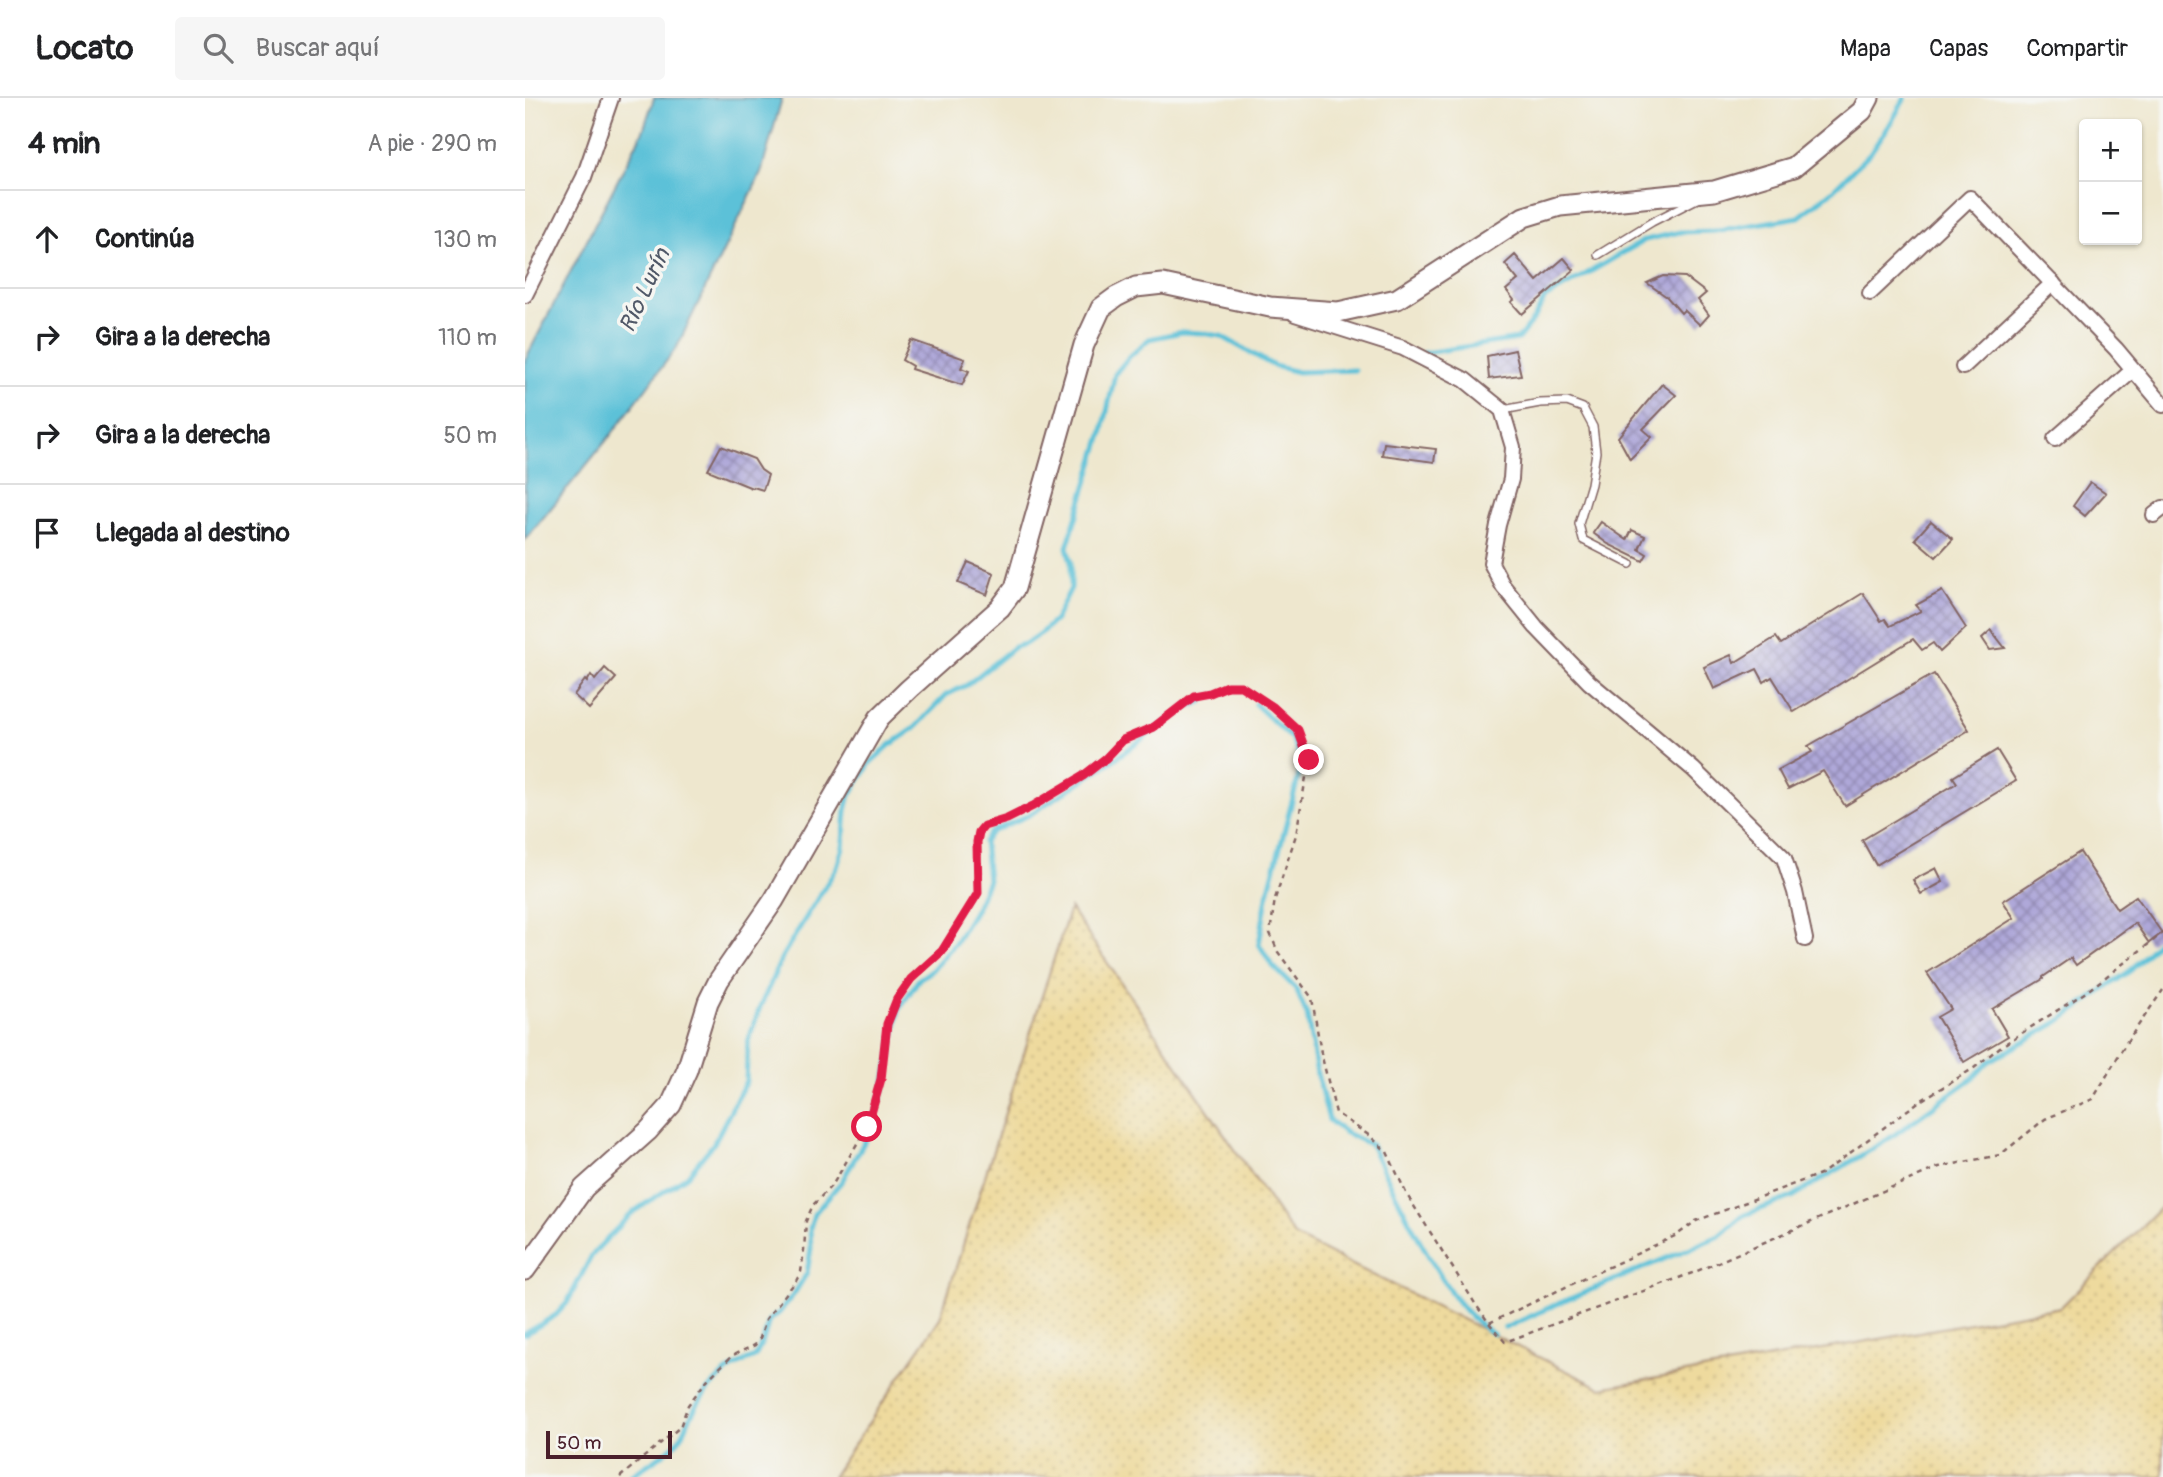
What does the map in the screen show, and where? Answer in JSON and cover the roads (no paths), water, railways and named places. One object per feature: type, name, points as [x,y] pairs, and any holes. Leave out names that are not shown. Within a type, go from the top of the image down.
[{"type":"street","points":[[525,295],[584,177],[611,98]]},
{"type":"street","points":[[1270,307],[1338,312],[1397,299],[1524,217],[1560,206],[1714,191],[1794,167],[1862,111],[1869,98]]},
{"type":"street","points":[[1870,293],[1970,198],[2116,349],[2163,405]]},
{"type":"street","points":[[1963,367],[2053,283]]},
{"type":"street","points":[[525,1270],[584,1188],[648,1131],[671,1105],[687,1070],[704,1012],[719,980],[774,900],[879,718],[1000,608],[1015,589],[1084,345],[1101,308],[1136,287],[1163,284],[1270,307],[1403,348],[1465,380],[1502,411],[1513,447],[1511,480],[1491,563],[1503,586],[1536,627],[1589,682],[1693,769],[1784,858],[1795,892],[1805,939]]},
{"type":"street","points":[[2055,439],[2133,370]]},
{"type":"lane","points":[[1598,255],[1652,222],[1714,191]]},
{"type":"lane","points":[[1502,411],[1539,403],[1567,402],[1584,408],[1593,427],[1596,452],[1591,484],[1579,524],[1584,540],[1630,564]]},
{"type":"water","name":"Río Lurín","points":[[654,98],[782,98],[761,173],[677,347],[611,435],[525,540],[525,360],[643,131]]},
{"type":"waterway","points":[[1424,353],[1518,339],[1545,298],[1645,240],[1680,232],[1715,231],[1799,217],[1833,190],[1870,153],[1905,98]]},
{"type":"waterway","points":[[525,1334],[556,1315],[567,1303],[591,1257],[633,1212],[687,1176],[714,1143],[746,1081],[748,1041],[760,1007],[783,955],[837,867],[843,847],[850,795],[871,762],[915,728],[946,695],[967,685],[1014,647],[1025,644],[1055,620],[1071,588],[1071,562],[1067,547],[1102,435],[1115,374],[1128,358],[1149,339],[1182,332],[1201,333],[1221,336],[1274,366],[1298,372],[1355,370]]},
{"type":"waterway","points":[[629,1477],[677,1442],[702,1398],[725,1373],[755,1357],[769,1320],[779,1313],[807,1273],[811,1248],[810,1228],[814,1214],[842,1181],[871,1130],[885,1084],[899,1009],[919,979],[932,970],[955,943],[976,908],[988,880],[984,842],[991,832],[1029,815],[1101,769],[1185,708],[1202,702]]},
{"type":"waterway","points":[[1255,704],[1292,739],[1302,763],[1267,897],[1259,944],[1271,964],[1296,989],[1307,1015],[1317,1074],[1329,1120],[1344,1132],[1371,1145],[1407,1218],[1444,1281],[1473,1319],[1493,1334]]},
{"type":"waterway","points":[[1505,1328],[1719,1236],[1742,1216],[1792,1197],[1887,1140],[1973,1078],[1988,1062],[2060,1021],[2131,970],[2163,936]]}]
